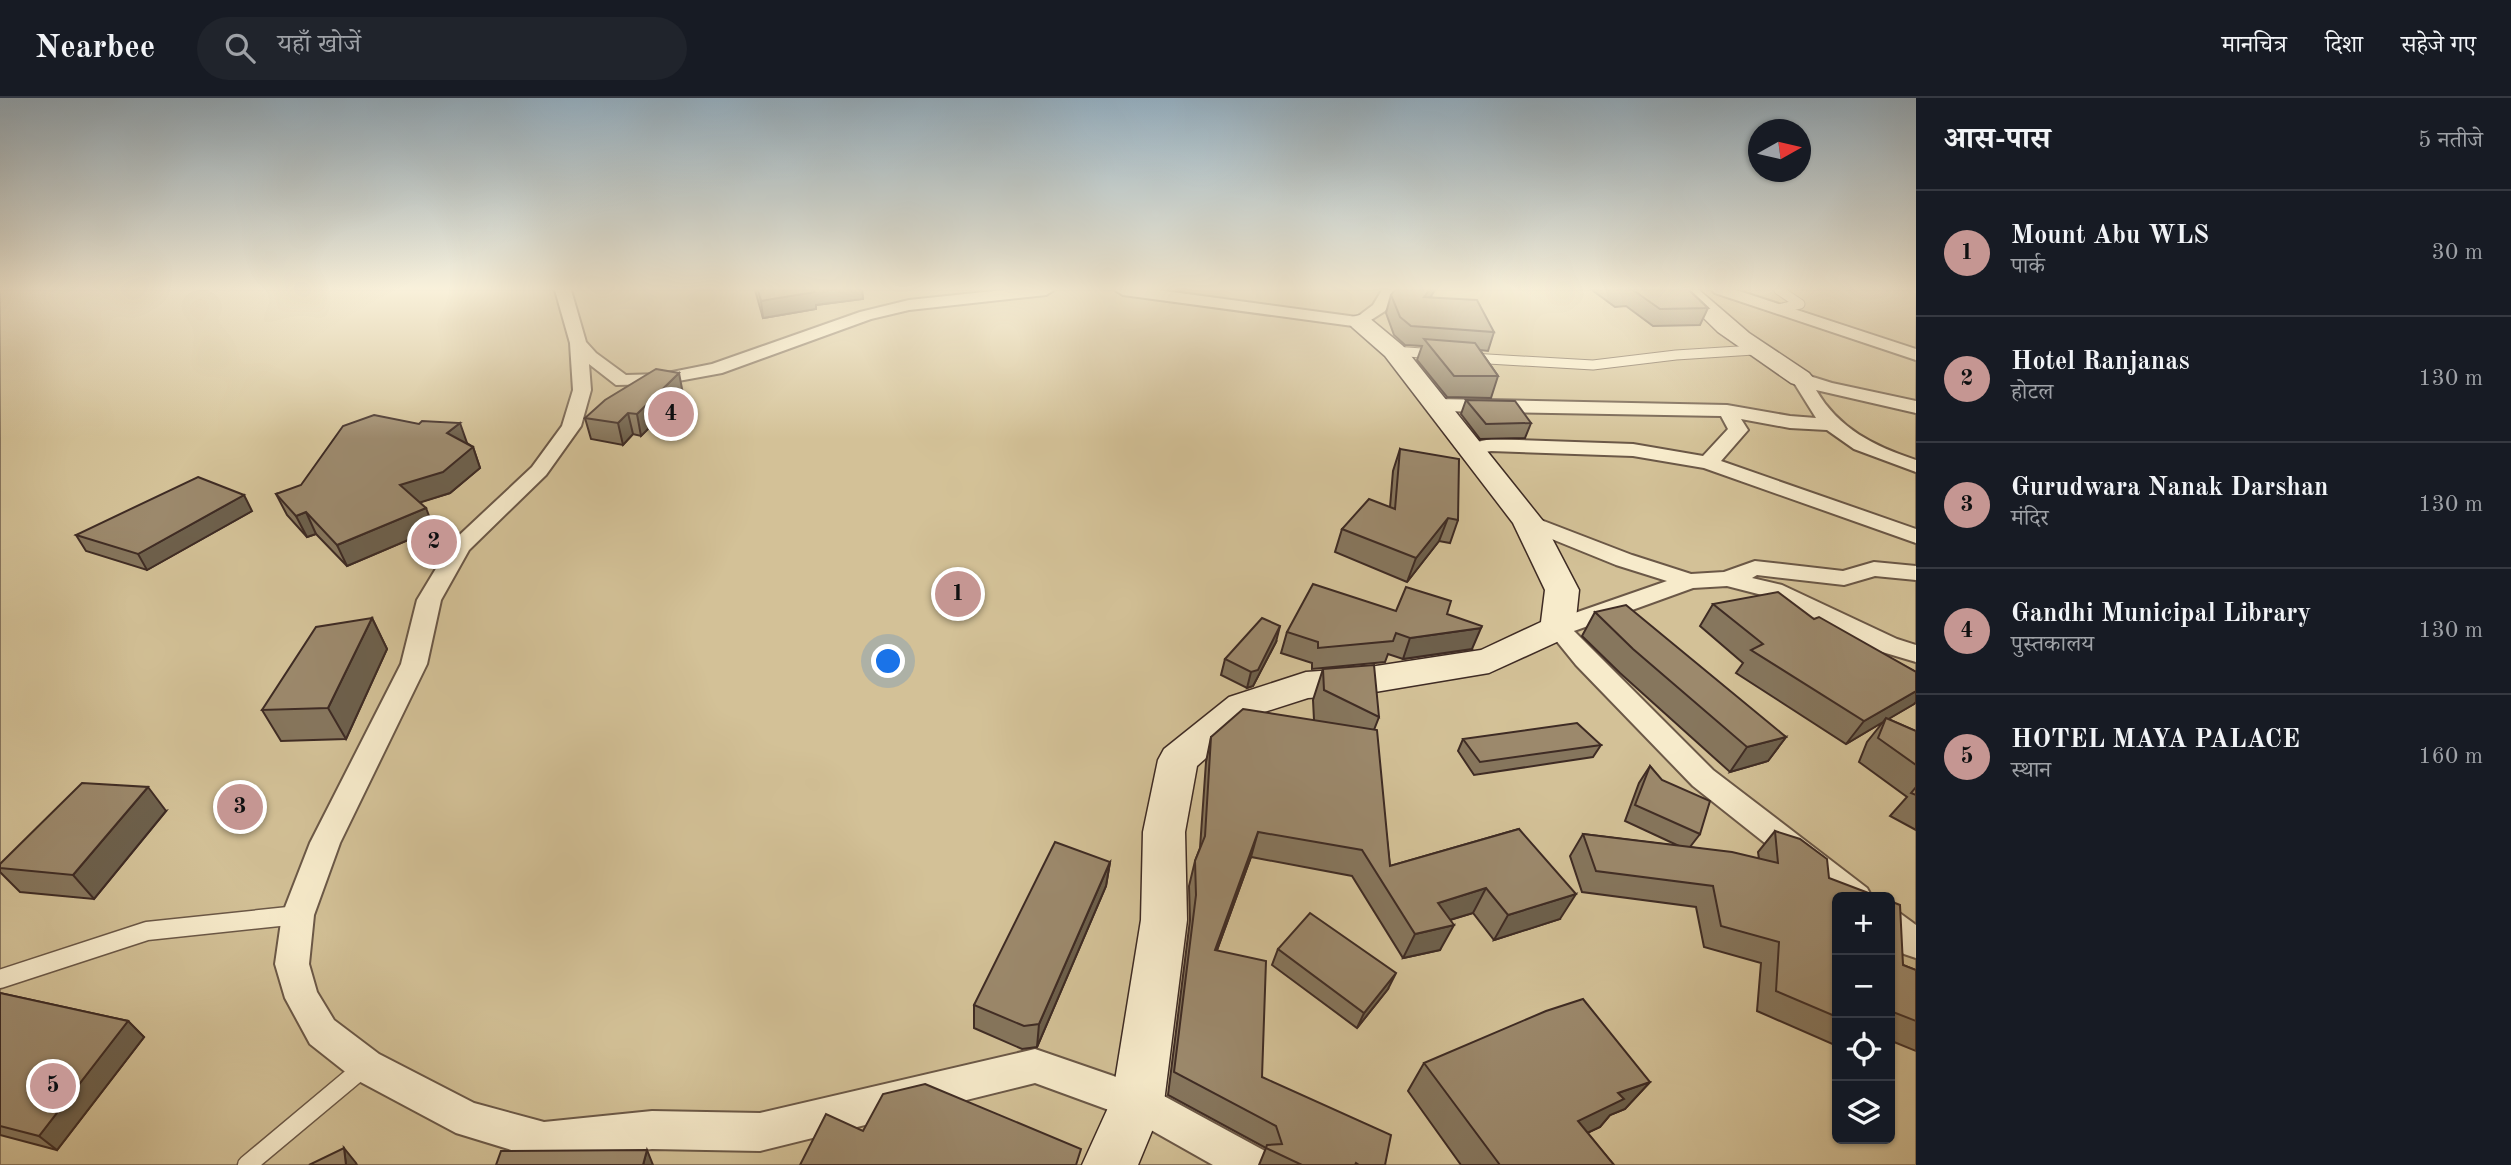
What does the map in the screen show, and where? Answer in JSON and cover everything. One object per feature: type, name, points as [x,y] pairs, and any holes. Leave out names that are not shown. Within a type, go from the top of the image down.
[{"type":"main road","points":[[1110,1165],[1138,1102],[1164,920],[1164,832],[1178,760],[1242,705],[1306,685],[1363,681],[1489,661],[1558,628],[1562,590],[1528,521],[1394,351],[1381,340]]},
{"type":"main road","points":[[1741,340],[1800,378]]},
{"type":"street","points":[[536,474],[572,426],[582,390],[577,340]]},
{"type":"street","points":[[578,343],[590,357],[622,381],[662,379],[716,369],[797,340]]},
{"type":"street","points":[[1870,340],[1916,355]]},
{"type":"street","points":[[1800,378],[1814,384],[1887,397],[1916,407]]},
{"type":"street","points":[[1800,378],[1830,424],[1872,453],[1916,466]]},
{"type":"street","points":[[631,398],[662,379]]},
{"type":"street","points":[[1436,405],[1727,411],[1790,422],[1830,424]]},
{"type":"street","points":[[1708,463],[1738,430],[1727,411]]},
{"type":"street","points":[[590,425],[460,547],[429,600],[414,664],[325,844],[298,915],[292,964],[302,998],[323,1032],[366,1066],[469,1120],[544,1141],[652,1130],[760,1132],[1035,1066],[1138,1102],[1251,1165]]},
{"type":"street","points":[[1470,449],[1491,445],[1633,450],[1708,463],[1916,536]]},
{"type":"street","points":[[1528,521],[1624,560],[1690,581]]},
{"type":"street","points":[[1727,579],[1755,568],[1844,578],[1874,569],[1916,573]]},
{"type":"street","points":[[1850,892],[1703,778],[1585,659],[1558,628],[1690,581],[1727,579],[1774,590],[1888,645],[1916,654]]},
{"type":"street","points":[[1895,928],[1916,944]]},
{"type":"lane","points":[[1460,357],[1593,365],[1676,355],[1754,350]]},
{"type":"lane","points":[[1394,351],[1447,355]]},
{"type":"lane","points":[[0,979],[147,931],[298,915]]},
{"type":"lane","points":[[247,1165],[366,1066]]},
{"type":"shaded area","points":[[0,340],[1916,340],[1916,1165],[0,1165]]},
{"type":"building","points":[[1425,340],[1475,343],[1498,376],[1454,376]]},
{"type":"building","points":[[656,369],[679,373],[637,414],[628,413],[618,423],[585,418],[605,400]]},
{"type":"building","points":[[1466,400],[1515,401],[1531,423],[1486,424]]},
{"type":"building","points":[[374,415],[419,424],[422,421],[460,423],[447,433],[473,447],[443,472],[400,485],[426,508],[337,545],[306,512],[296,516],[276,494],[301,485],[343,426]]},
{"type":"building","points":[[1400,449],[1459,459],[1458,520],[1448,518],[1416,558],[1342,529],[1369,499],[1395,509]]},
{"type":"building","points":[[198,477],[244,495],[138,554],[76,535]]},
{"type":"building","points":[[1313,584],[1396,611],[1406,587],[1451,601],[1447,614],[1482,626],[1410,638],[1396,633],[1393,641],[1318,648],[1318,642],[1287,632]]},
{"type":"building","points":[[1778,592],[1814,619],[1819,617],[1916,672],[1916,691],[1864,721],[1751,650],[1763,644],[1713,604]]},
{"type":"building","points":[[1626,605],[1786,737],[1747,747],[1633,649],[1595,612]]},
{"type":"building","points":[[372,618],[328,708],[262,710],[316,627]]},
{"type":"building","points":[[1262,618],[1280,626],[1258,670],[1251,672],[1225,659]]},
{"type":"building","points":[[1374,665],[1379,717],[1324,690],[1323,669]]},
{"type":"building","points":[[1243,709],[1377,730],[1390,866],[1519,829],[1576,894],[1508,915],[1486,888],[1438,903],[1454,925],[1415,934],[1362,850],[1258,832],[1215,950],[1266,961],[1262,1077],[1391,1135],[1385,1165],[1302,1165],[1266,1148],[1267,1145],[1282,1144],[1276,1126],[1174,1072],[1196,895],[1195,861],[1205,836],[1211,737]]},
{"type":"building","points":[[1886,718],[1916,731],[1916,765],[1878,738]]},
{"type":"building","points":[[1577,723],[1601,745],[1480,762],[1463,739]]},
{"type":"building","points":[[1650,766],[1662,780],[1710,801],[1700,834],[1635,805]]},
{"type":"building","points":[[82,783],[148,787],[73,875],[0,868],[0,864]]},
{"type":"building","points":[[1775,831],[1800,839],[1827,859],[1829,878],[1866,892],[1832,892],[1832,1015],[1776,991],[1779,942],[1721,926],[1713,886],[1596,871],[1583,834],[1732,852],[1778,863]]},
{"type":"building","points":[[1055,842],[1110,862],[1039,1024],[1024,1026],[974,1005]]},
{"type":"building","points":[[1895,903],[1900,905],[1903,965],[1916,970],[1916,1021],[1895,1013]]},
{"type":"building","points":[[1310,913],[1396,973],[1364,1013],[1278,949]]},
{"type":"building","points":[[0,993],[128,1021],[39,1136],[0,1126]]},
{"type":"building","points":[[1583,999],[1650,1082],[1618,1093],[1624,1099],[1578,1121],[1614,1165],[1500,1165],[1424,1063],[1546,1011]]},
{"type":"building","points":[[925,1084],[1081,1149],[1076,1165],[800,1165],[826,1114],[863,1131],[883,1094]]},
{"type":"building","points":[[344,1148],[346,1165],[309,1165]]},
{"type":"building","points":[[647,1150],[643,1165],[496,1165],[501,1151]]},
{"type":"place","name":"Gandhi Municipal Library","points":[[671,414]]},
{"type":"place","name":"Hotel Ranjanas","points":[[434,542]]},
{"type":"place","name":"Mount Abu WLS","points":[[958,594]]},
{"type":"place","name":"Gurudwara Nanak Darshan","points":[[240,807]]},
{"type":"place","name":"HOTEL MAYA PALACE","points":[[53,1086]]}]
